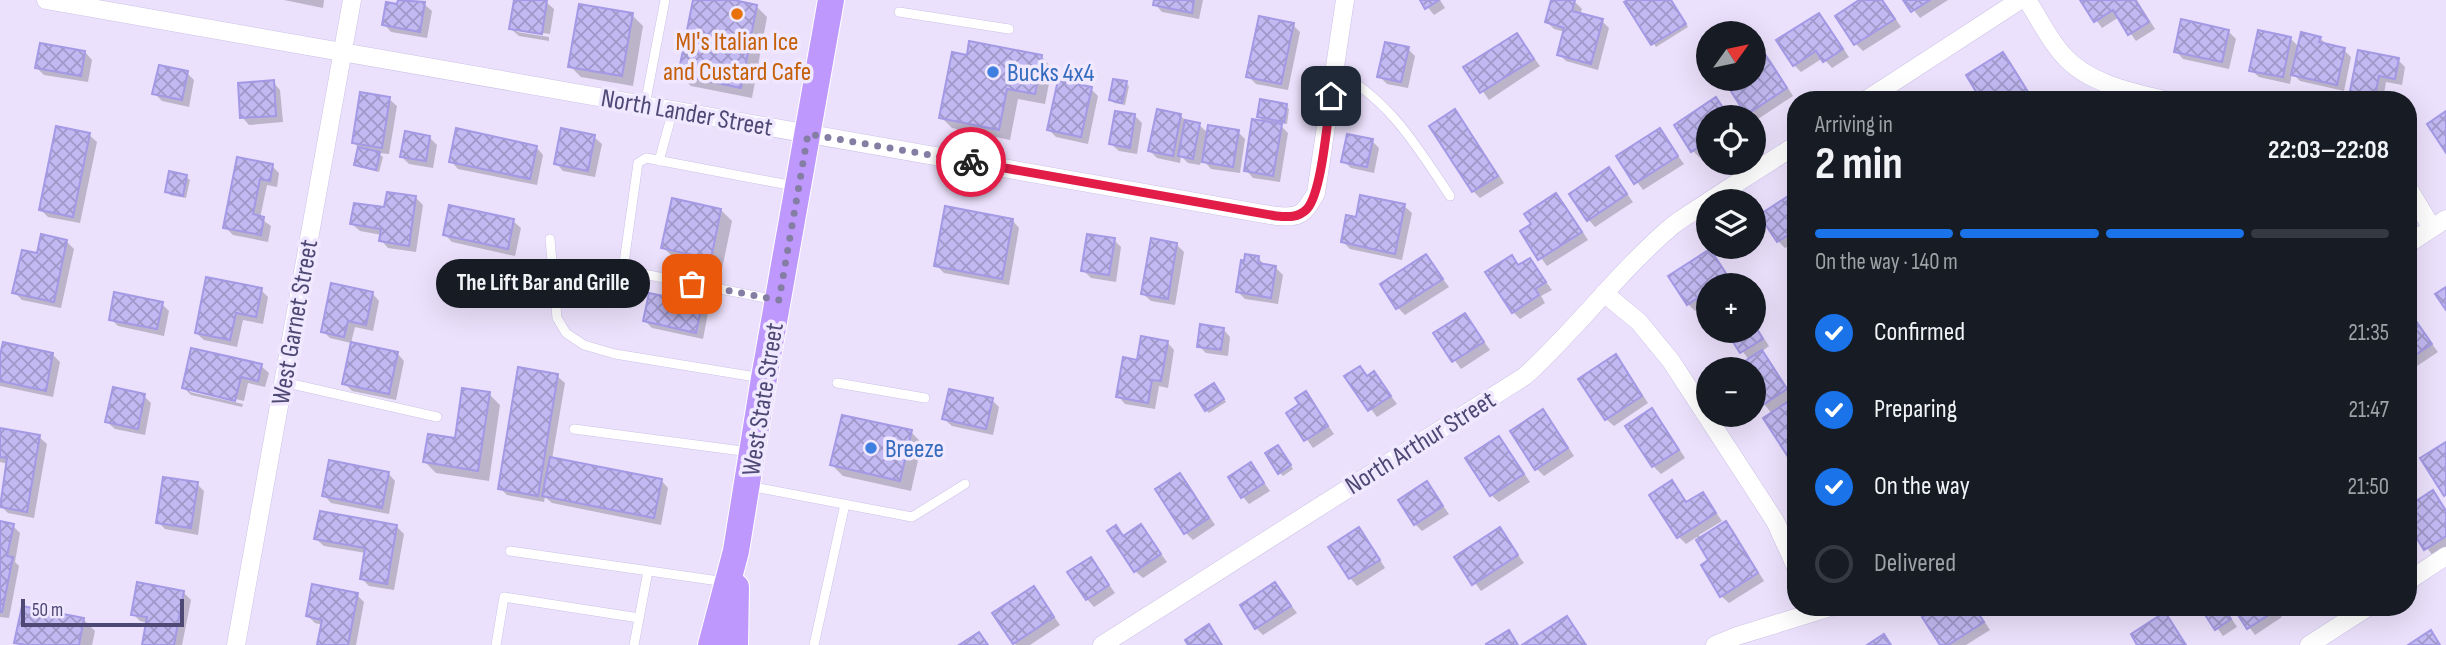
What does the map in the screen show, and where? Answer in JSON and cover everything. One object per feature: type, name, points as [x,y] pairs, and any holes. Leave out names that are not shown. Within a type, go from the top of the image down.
[{"type":"main road","name":"West State Street","points":[[710,645],[736,551],[831,0]]},
{"type":"main road","name":"West State Street","points":[[735,645],[736,551]]},
{"type":"street","name":"North Lander Street","points":[[46,0],[1294,217],[1307,209],[1316,193],[1334,71]]},
{"type":"street","name":"West Garnet Street","points":[[236,645],[352,0]]},
{"type":"street","points":[[1334,71],[1345,0]]},
{"type":"street","points":[[1880,91],[2020,0]]},
{"type":"street","points":[[2027,0],[2064,56],[2089,76],[2121,91]]},
{"type":"street","name":"North Arthur Street","points":[[1729,189],[1787,151]]},
{"type":"street","points":[[2417,198],[2439,223],[2417,238]]},
{"type":"street","name":"North Arthur Street","points":[[1102,645],[1525,376],[1673,225],[1696,210]]},
{"type":"street","points":[[1604,293],[1639,322],[1671,361],[1775,521],[1787,547]]},
{"type":"street","points":[[2417,575],[2446,556]]},
{"type":"street","points":[[1715,645],[1791,616]]},
{"type":"street","points":[[2309,645],[2354,616]]},
{"type":"lane","points":[[645,105],[665,0]]},
{"type":"lane","points":[[899,12],[1009,29]]},
{"type":"lane","points":[[1334,71],[1386,109],[1406,131],[1450,196]]},
{"type":"lane","points":[[659,161],[673,110]]},
{"type":"lane","points":[[779,300],[623,270],[638,163],[646,158],[799,187]]},
{"type":"lane","points":[[550,239],[557,318],[566,332],[584,345],[615,354],[764,378]]},
{"type":"lane","points":[[283,382],[437,417]]},
{"type":"lane","points":[[837,383],[925,398]]},
{"type":"lane","points":[[574,429],[752,453]]},
{"type":"lane","points":[[748,485],[912,517],[965,484]]},
{"type":"lane","points":[[814,645],[845,504]]},
{"type":"lane","points":[[510,551],[727,583]]},
{"type":"lane","points":[[634,645],[648,571]]},
{"type":"lane","points":[[496,645],[504,597],[639,618]]},
{"type":"building","points":[[398,0],[425,2],[420,32],[382,25],[386,2],[397,4]]},
{"type":"building","points":[[514,0],[547,0],[542,34],[509,29]]},
{"type":"building","points":[[693,0],[734,0],[757,5],[741,88],[678,75]]},
{"type":"building","points":[[1154,0],[1194,0],[1192,13],[1153,5]]},
{"type":"building","points":[[1420,0],[1439,0],[1425,9]]},
{"type":"building","points":[[1551,0],[1575,0],[1572,11],[1603,19],[1591,64],[1557,55],[1564,28],[1545,22]]},
{"type":"building","points":[[1671,0],[1686,24],[1651,45],[1624,2]]},
{"type":"building","points":[[1859,0],[1882,0],[1895,19],[1854,45],[1835,16]]},
{"type":"building","points":[[1903,0],[1930,0],[1911,12]]},
{"type":"building","points":[[2080,0],[2135,0],[2149,22],[2128,35],[2113,10],[2094,22]]},
{"type":"building","points":[[579,4],[633,13],[622,76],[568,67]]},
{"type":"building","points":[[1819,13],[1843,49],[1823,62],[1816,51],[1793,66],[1776,40]]},
{"type":"building","points":[[1259,16],[1294,23],[1281,84],[1246,77]]},
{"type":"building","points":[[2181,19],[2229,30],[2222,62],[2174,52]]},
{"type":"building","points":[[2258,30],[2291,37],[2283,77],[2249,71]]},
{"type":"building","points":[[2301,32],[2321,37],[2319,42],[2345,48],[2337,85],[2291,75]]},
{"type":"building","points":[[1517,33],[1534,59],[1480,93],[1463,67]]},
{"type":"building","name":"Bucks 4x4","points":[[969,41],[1042,55],[1035,94],[1007,89],[999,130],[939,118],[952,52],[967,55]]},
{"type":"building","points":[[1385,42],[1409,47],[1401,82],[1377,77]]},
{"type":"building","points":[[40,43],[85,51],[81,76],[35,68]]},
{"type":"building","points":[[2358,50],[2399,58],[2395,79],[2379,76],[2376,91],[2350,91]]},
{"type":"building","points":[[2003,52],[2027,91],[1976,91],[1966,75]]},
{"type":"building","points":[[1766,56],[1787,88],[1761,105],[1740,105],[1731,91],[1766,91]]},
{"type":"building","points":[[159,65],[188,71],[182,100],[152,94]]},
{"type":"building","points":[[1113,79],[1127,81],[1122,103],[1109,100]]},
{"type":"building","points":[[274,80],[276,116],[240,118],[238,83]]},
{"type":"building","points":[[1058,80],[1092,87],[1081,137],[1047,130]]},
{"type":"building","points":[[360,92],[390,97],[382,148],[352,143]]},
{"type":"building","points":[[1716,97],[1721,105],[1704,105]]},
{"type":"building","points":[[1260,99],[1287,104],[1284,122],[1257,117]]},
{"type":"building","points":[[1157,109],[1181,114],[1173,156],[1148,151]]},
{"type":"building","points":[[1455,109],[1498,176],[1472,192],[1429,126]]},
{"type":"building","points":[[1696,110],[1696,149],[1691,152],[1674,125]]},
{"type":"building","points":[[1115,111],[1135,114],[1130,148],[1109,144]]},
{"type":"building","points":[[2446,111],[2446,153],[2427,124]]},
{"type":"building","points":[[1252,119],[1282,124],[1273,176],[1244,171]]},
{"type":"building","points":[[1185,120],[1200,123],[1193,159],[1178,156]]},
{"type":"building","points":[[1208,125],[1239,130],[1233,167],[1202,162]]},
{"type":"building","points":[[56,126],[90,133],[73,217],[39,210]]},
{"type":"building","points":[[456,128],[537,146],[530,179],[449,162]]},
{"type":"building","points":[[561,128],[595,135],[588,171],[554,164]]},
{"type":"building","points":[[1660,128],[1678,156],[1634,184],[1616,156]]},
{"type":"building","points":[[405,131],[430,136],[426,161],[400,157]]},
{"type":"building","points":[[1347,134],[1373,139],[1367,167],[1341,162]]},
{"type":"building","points":[[358,147],[380,152],[376,170],[354,165]]},
{"type":"building","points":[[237,157],[273,164],[270,181],[260,179],[253,214],[264,217],[261,235],[223,228]]},
{"type":"building","points":[[1609,167],[1627,194],[1587,221],[1569,194]]},
{"type":"building","points":[[169,171],[187,175],[183,196],[165,192]]},
{"type":"building","points":[[387,192],[416,196],[409,246],[379,241],[381,229],[350,224],[354,203],[384,207]]},
{"type":"building","points":[[1556,193],[1582,232],[1538,260],[1520,231],[1531,224],[1524,214]]},
{"type":"building","points":[[1360,195],[1405,204],[1395,254],[1341,242],[1346,215],[1356,217]]},
{"type":"building","points":[[1787,197],[1787,236],[1777,242],[1766,226],[1766,210]]},
{"type":"building","points":[[672,198],[721,209],[711,259],[661,248]]},
{"type":"building","points":[[449,205],[514,219],[508,249],[443,235]]},
{"type":"building","points":[[945,206],[1013,219],[1002,279],[934,266]]},
{"type":"building","points":[[41,234],[67,240],[54,302],[12,293],[22,250],[37,253]]},
{"type":"building","points":[[1087,234],[1115,238],[1109,275],[1081,271]]},
{"type":"building","points":[[1151,238],[1177,243],[1168,299],[1141,294]]},
{"type":"building","points":[[1245,254],[1259,256],[1258,263],[1276,266],[1271,298],[1236,292],[1241,260],[1244,261]]},
{"type":"building","points":[[1426,254],[1443,279],[1396,309],[1380,284]]},
{"type":"building","points":[[1512,255],[1518,265],[1530,258],[1546,282],[1535,289],[1539,295],[1512,313],[1485,272]]},
{"type":"building","points":[[1696,258],[1717,259],[1726,273],[1696,273],[1696,299],[1687,305],[1668,276]]},
{"type":"building","points":[[206,277],[262,288],[256,317],[236,313],[230,340],[195,333]]},
{"type":"building","points":[[331,283],[373,292],[366,325],[348,321],[344,337],[321,332]]},
{"type":"building","points":[[2446,287],[2446,310],[2435,294]]},
{"type":"building","points":[[114,292],[163,302],[157,329],[109,320]]},
{"type":"building","points":[[649,293],[702,304],[696,333],[643,321]]},
{"type":"building","points":[[1465,313],[1484,342],[1452,362],[1433,333]]},
{"type":"building","points":[[2417,322],[2432,344],[2417,354]]},
{"type":"building","points":[[1200,324],[1224,328],[1221,350],[1197,347]]},
{"type":"building","points":[[1141,336],[1168,341],[1161,381],[1152,380],[1148,403],[1116,397],[1123,357],[1137,360]]},
{"type":"building","points":[[3,342],[53,353],[46,391],[0,381]]},
{"type":"building","points":[[351,342],[398,352],[389,394],[342,384]]},
{"type":"building","points":[[1734,343],[1756,343],[1740,353]]},
{"type":"building","points":[[191,348],[262,364],[258,381],[241,377],[235,401],[182,388]]},
{"type":"building","points":[[1762,350],[1787,389],[1766,403],[1766,357],[1751,357]]},
{"type":"building","points":[[1616,354],[1642,396],[1605,420],[1578,379]]},
{"type":"building","points":[[1360,366],[1367,376],[1374,371],[1391,396],[1368,411],[1344,376]]},
{"type":"building","points":[[518,367],[558,374],[538,496],[498,489]]},
{"type":"building","points":[[1214,383],[1224,399],[1205,411],[1195,395]]},
{"type":"building","points":[[113,387],[145,394],[138,429],[105,422]]},
{"type":"building","points":[[462,388],[490,392],[478,471],[423,462],[428,434],[455,438]]},
{"type":"building","points":[[949,389],[993,398],[986,429],[942,419]]},
{"type":"building","points":[[1306,391],[1328,426],[1304,441],[1286,413],[1299,404],[1295,398]]},
{"type":"building","points":[[1787,402],[1787,455],[1766,423],[1766,416]]},
{"type":"building","points":[[1652,408],[1679,450],[1652,467],[1625,426]]},
{"type":"building","points":[[1543,409],[1568,448],[1535,470],[1510,431]]},
{"type":"building","name":"Breeze","points":[[842,415],[912,430],[900,481],[830,465]]},
{"type":"building","points":[[0,428],[40,435],[27,512],[0,507],[7,458],[0,457]]},
{"type":"building","points":[[1499,436],[1524,474],[1490,496],[1465,458]]},
{"type":"building","points":[[2446,442],[2446,494],[2444,496],[2420,458]]},
{"type":"building","points":[[1278,445],[1291,465],[1278,474],[1265,453]]},
{"type":"building","points":[[550,457],[662,479],[654,518],[542,496]]},
{"type":"building","points":[[329,460],[389,472],[382,508],[322,496]]},
{"type":"building","points":[[1251,462],[1264,483],[1241,498],[1228,477]]},
{"type":"building","points":[[1180,473],[1209,518],[1184,534],[1155,489]]},
{"type":"building","points":[[163,477],[198,482],[191,528],[156,523]]},
{"type":"building","points":[[1672,480],[1686,502],[1703,492],[1716,513],[1677,538],[1649,495]]},
{"type":"building","points":[[1427,481],[1443,506],[1414,525],[1398,500]]},
{"type":"building","points":[[2433,490],[2446,511],[2446,536],[2424,550],[2417,539],[2417,500]]},
{"type":"building","points":[[320,511],[397,525],[387,584],[360,579],[365,548],[314,539]]},
{"type":"building","points":[[0,521],[14,524],[7,556],[13,557],[2,612],[0,612]]},
{"type":"building","points":[[1726,521],[1758,573],[1720,597],[1701,565],[1708,560],[1696,540]]},
{"type":"building","points":[[1141,524],[1161,554],[1134,572],[1107,531],[1116,525],[1123,536]]},
{"type":"building","points":[[1359,527],[1380,560],[1349,579],[1328,547]]},
{"type":"building","points":[[1500,527],[1518,555],[1472,585],[1454,557]]},
{"type":"building","points":[[1091,557],[1109,585],[1086,600],[1067,572]]},
{"type":"building","points":[[137,582],[184,591],[174,645],[142,645],[147,617],[131,615]]},
{"type":"building","points":[[1275,582],[1291,606],[1255,629],[1240,605]]},
{"type":"building","points":[[312,584],[358,593],[348,645],[317,645],[322,620],[306,616]]},
{"type":"building","points":[[1034,586],[1054,617],[1013,644],[992,613]]},
{"type":"building","points":[[22,606],[84,618],[79,645],[14,643]]},
{"type":"building","points":[[1567,616],[1586,645],[1522,645]]},
{"type":"building","points":[[1980,616],[1984,622],[1948,645],[1940,645],[1922,617]]},
{"type":"building","points":[[2159,616],[2168,616],[2186,645],[2137,645],[2131,634]]},
{"type":"building","points":[[2206,616],[2229,616],[2231,619],[2215,630]]},
{"type":"building","points":[[2239,616],[2267,616],[2247,629]]},
{"type":"building","points":[[1209,624],[1222,645],[1188,645],[1185,640]]},
{"type":"building","points":[[1509,630],[1518,645],[1486,644]]},
{"type":"building","points":[[2431,630],[2440,645],[2408,645]]},
{"type":"building","points":[[979,632],[988,645],[959,645]]},
{"type":"building","points":[[1884,634],[1891,645],[1867,645]]},
{"type":"way so far","points":[[692,284],[779,300],[808,134],[971,162]]},
{"type":"place","name":"MJ's Italian Ice and Custard Cafe","points":[[737,14]]},
{"type":"place","name":"Bucks 4x4","points":[[993,72]]},
{"type":"place","name":"The Lift Bar and Grille","points":[[692,284]]},
{"type":"place","name":"Breeze","points":[[871,448]]},
{"type":"route","points":[[971,162],[1294,217],[1307,209],[1316,193],[1331,96]]}]
